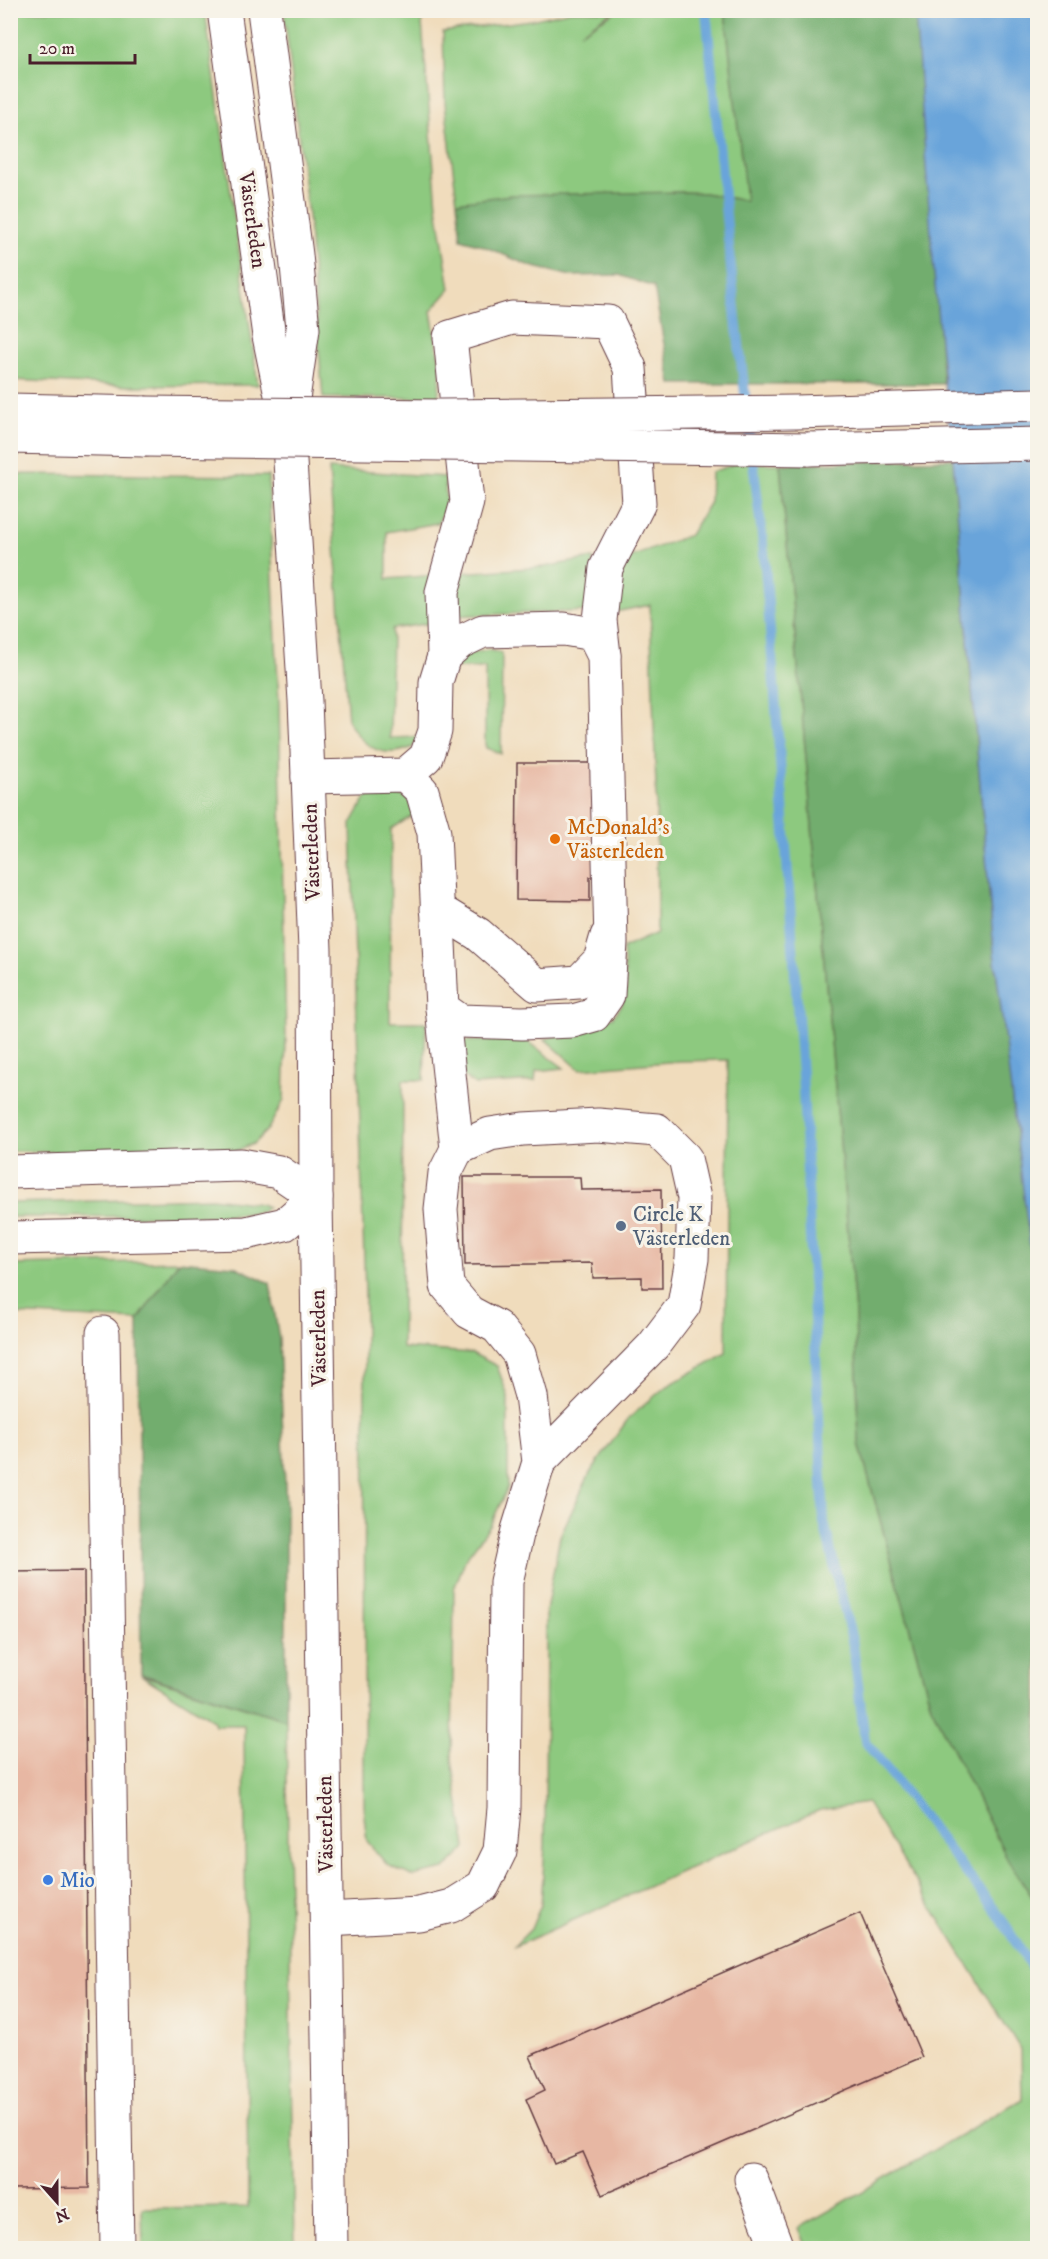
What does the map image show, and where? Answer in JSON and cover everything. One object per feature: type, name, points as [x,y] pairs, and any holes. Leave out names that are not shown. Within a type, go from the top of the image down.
[{"type":"main road","name":"Västerleden","points":[[224,10],[269,336],[288,429],[305,701],[315,950],[316,1197],[331,2248]]},
{"type":"main road","name":"Västerleden","points":[[264,10],[296,255],[303,329],[288,429]]},
{"type":"main road","points":[[308,777],[405,775],[426,758],[435,731],[436,682],[444,656],[442,592],[467,502],[450,337],[512,318],[608,322],[630,368],[639,503],[606,568],[600,620],[604,656],[610,925],[608,995],[594,1015],[573,1021],[460,1022],[442,1008]]},
{"type":"main road","points":[[10,436],[145,426],[476,416],[796,412],[1038,405]]},
{"type":"main road","points":[[10,410],[145,426],[808,449],[1038,444]]},
{"type":"main road","points":[[444,656],[460,642],[483,631],[521,629],[564,629],[593,634],[604,656]]},
{"type":"main road","points":[[327,1919],[420,1914],[451,1906],[483,1886],[500,1851],[504,1809],[506,1582],[518,1530],[539,1462],[531,1396],[519,1354],[497,1327],[469,1312],[447,1286],[441,1209],[445,1173],[457,1149],[442,1008],[434,833],[422,792],[405,775]]},
{"type":"main road","points":[[437,909],[478,934],[537,985],[579,982],[600,960],[610,925]]},
{"type":"main road","points":[[457,1149],[490,1134],[523,1129],[598,1125],[657,1130],[685,1158],[694,1198],[692,1258],[684,1305],[653,1346],[539,1462]]},
{"type":"main road","points":[[10,1172],[241,1165],[279,1172],[316,1197],[285,1224],[246,1233],[10,1238]]},
{"type":"main road","points":[[103,1333],[114,2208],[117,2248]]},
{"type":"main road","points":[[750,2179],[777,2248]]},
{"type":"green space","points":[[10,11],[205,11],[258,385],[130,386],[11,380]]},
{"type":"green space","points":[[284,11],[421,11],[437,206],[450,289],[431,311],[441,370],[438,398],[323,398],[308,216]]},
{"type":"green space","points":[[571,11],[612,11],[580,33],[616,11],[725,11],[747,202],[705,193],[683,192],[457,202],[445,103],[443,32],[531,20]]},
{"type":"green space","points":[[725,11],[916,11],[943,384],[671,384],[654,287],[619,275],[571,276],[530,266],[461,239],[457,202],[511,195],[683,192],[705,193],[746,201]]},
{"type":"green space","points":[[953,459],[994,952],[1038,1304],[1037,1904],[1008,1860],[931,1706],[859,1443],[855,1312],[780,464]]},
{"type":"green space","points":[[738,463],[780,464],[855,1312],[859,1443],[931,1706],[1008,1860],[1037,1904],[1037,2248],[807,2248],[799,2228],[1022,2099],[1021,2050],[867,1803],[820,1810],[513,1947],[531,1929],[541,1905],[545,1845],[546,1611],[560,1536],[590,1473],[628,1419],[664,1388],[726,1353],[728,1060],[681,1061],[579,1069],[545,1039],[613,1017],[622,1005],[626,990],[623,948],[657,933],[656,788],[650,605],[615,612],[623,560],[690,535],[710,502],[711,472]]},
{"type":"green space","points":[[329,469],[445,477],[446,506],[438,523],[387,532],[387,579],[437,575],[431,623],[392,629],[390,738],[418,737],[413,747],[402,751],[383,752],[375,749],[360,738],[348,720]]},
{"type":"green space","points":[[11,474],[268,476],[279,703],[286,1039],[284,1100],[268,1129],[253,1144],[226,1155],[11,1151]]},
{"type":"green space","points":[[593,558],[590,611],[450,616],[460,573],[544,567]]},
{"type":"green space","points":[[488,650],[502,653],[501,754],[486,748],[485,744],[485,668],[454,668],[458,656]]},
{"type":"green space","points":[[376,793],[394,793],[409,799],[416,814],[391,829],[390,1022],[426,1022],[424,1080],[403,1080],[402,1348],[472,1353],[497,1366],[508,1396],[508,1487],[490,1526],[466,1558],[454,1589],[452,1760],[466,1848],[445,1869],[412,1876],[387,1865],[367,1841],[364,1816],[365,1294],[351,824],[367,796]]},
{"type":"green space","points":[[526,1040],[564,1068],[536,1071],[535,1081],[475,1085],[462,1075],[462,1041]]},
{"type":"green space","points":[[212,1198],[261,1204],[268,1207],[262,1212],[215,1216],[11,1217],[11,1203]]},
{"type":"green space","points":[[179,1261],[138,1320],[11,1314],[10,1265]]},
{"type":"green space","points":[[179,1261],[234,1266],[270,1283],[279,1339],[286,1509],[286,1720],[141,1674],[138,1320]]},
{"type":"green space","points":[[141,1675],[286,1720],[295,2248],[143,2248],[142,2208],[248,2207],[244,1725],[215,1725],[213,1720]]},
{"type":"water","points":[[915,11],[1037,11],[1037,1304],[994,952],[953,459],[936,291]]},
{"type":"building","name":"McDonald's Västerleden","points":[[517,763],[595,763],[594,877],[590,877],[590,901],[516,900]]},
{"type":"building","points":[[464,1177],[580,1177],[581,1190],[661,1189],[662,1288],[642,1288],[642,1277],[593,1278],[592,1263],[465,1265]]},
{"type":"building","name":"Mio","points":[[84,1571],[89,2188],[10,2189],[10,1572]]},
{"type":"building","points":[[860,1913],[922,2057],[602,2195],[583,2152],[554,2164],[526,2099],[545,2090],[530,2056]]},
{"type":"waterway","points":[[706,10],[736,319],[764,552],[803,1089],[824,1522],[853,1645],[865,1741],[998,1914],[1038,1977]]},
{"type":"place","name":"McDonald's Västerleden","points":[[555,839]]},
{"type":"place","name":"Circle K Västerleden","points":[[621,1226]]},
{"type":"place","name":"Mio","points":[[48,1880]]}]
